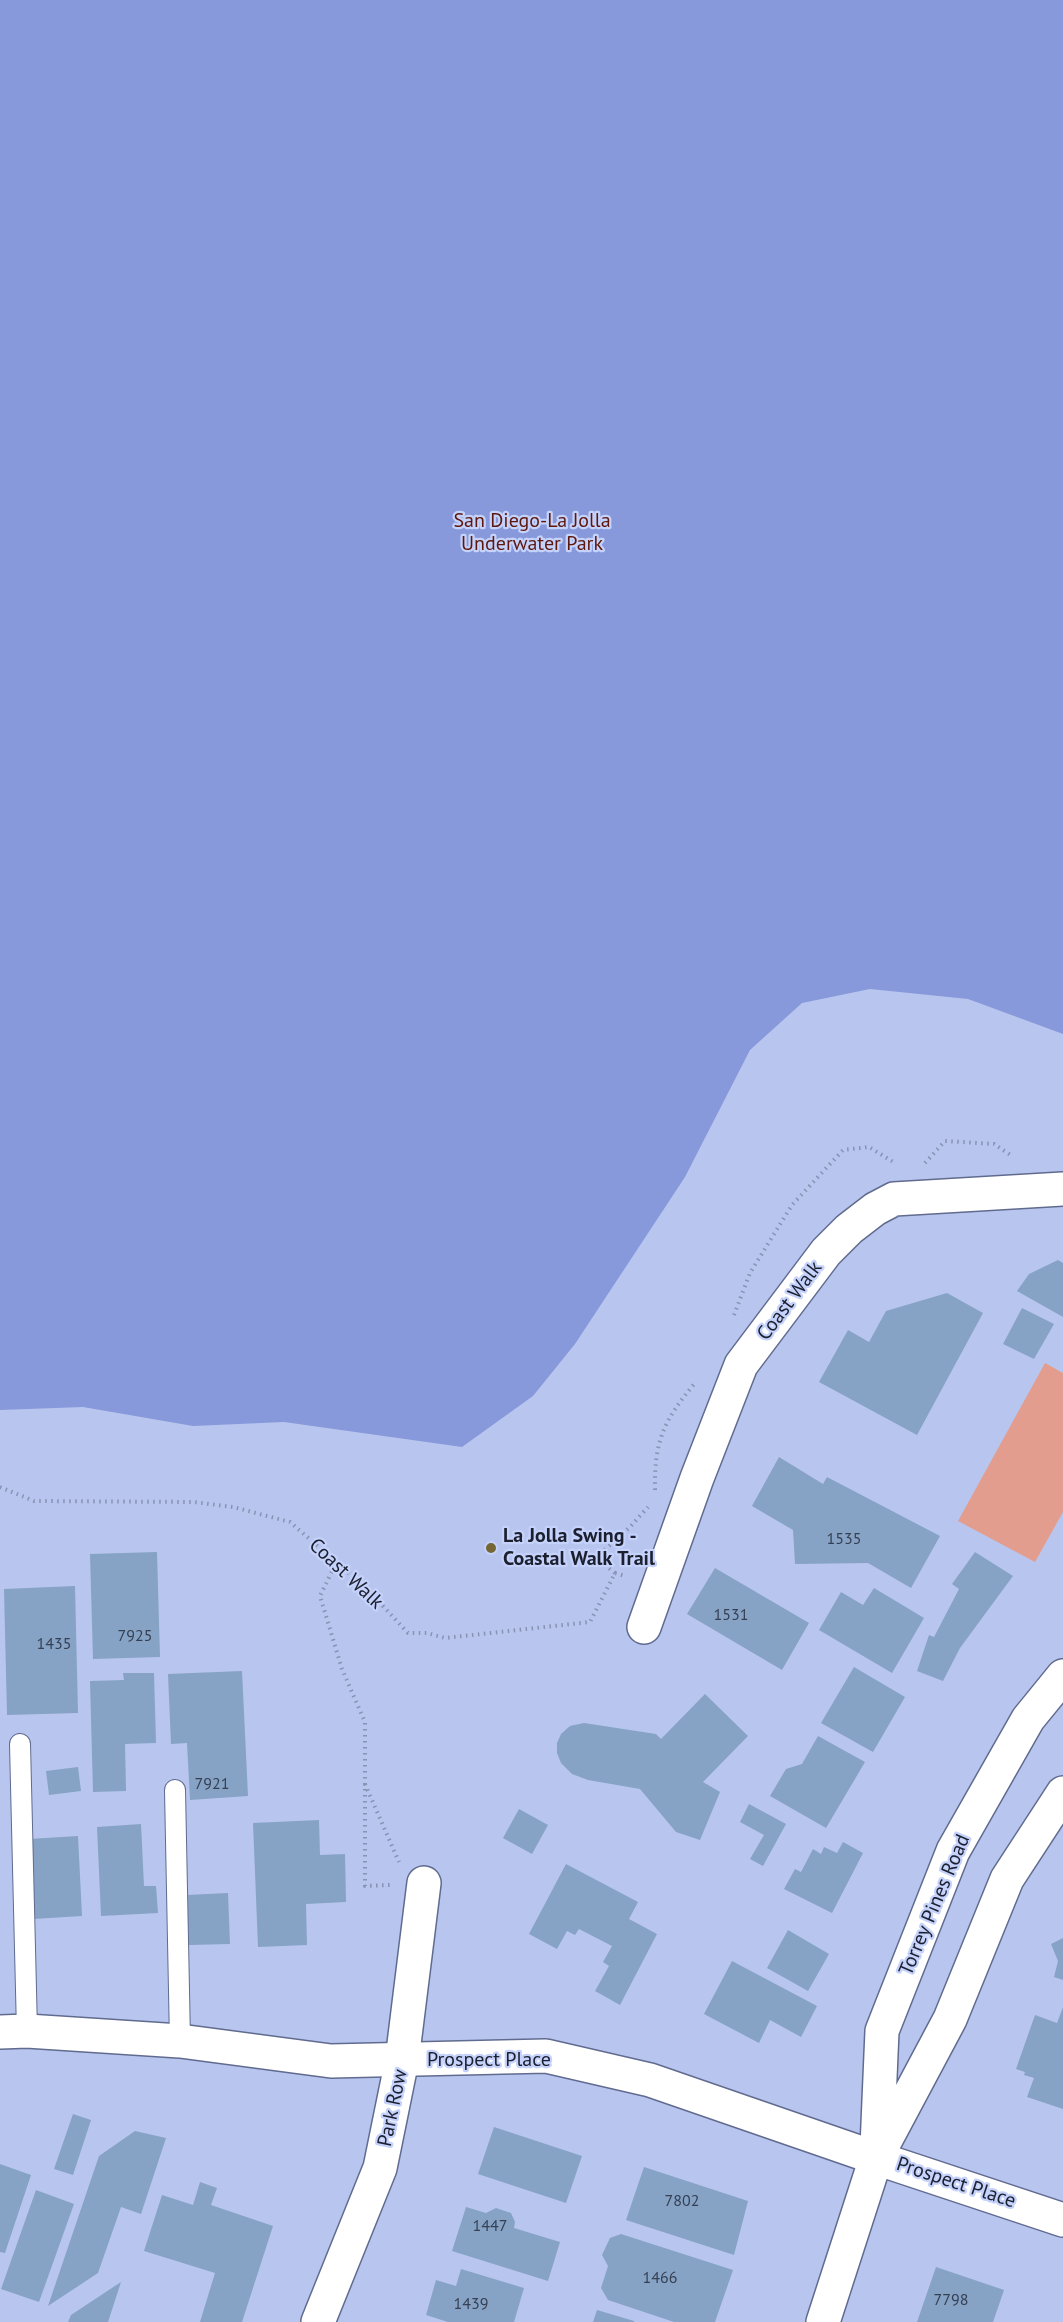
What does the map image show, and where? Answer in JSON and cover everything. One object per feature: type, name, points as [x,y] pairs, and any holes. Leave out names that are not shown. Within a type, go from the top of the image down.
[{"type":"main road","name":"Coast Walk","points":[[644,1627],[697,1478],[741,1365],[826,1252],[849,1229],[875,1209],[894,1199],[1063,1190]]},
{"type":"main road","name":"Torrey Pines Road","points":[[876,2158],[882,2031],[954,1851],[1028,1719],[1063,1676]]},
{"type":"main road","name":"Torrey Pines Road","points":[[823,2322],[876,2158],[950,2019],[1007,1879],[1063,1793]]},
{"type":"main road","name":"Park Row","points":[[318,2322],[380,2169],[402,2060],[416,1884]]},
{"type":"main road","name":"Prospect Place","points":[[14,2031],[180,2041],[331,2061],[546,2056],[655,2082],[1063,2220]]},
{"type":"lane","points":[[14,2031],[20,1744]]},
{"type":"lane","points":[[176,1790],[180,2041]]},
{"type":"path","points":[[659,1586],[615,1573],[596,1558],[655,1500],[654,1469],[658,1439],[678,1403],[697,1381]]},
{"type":"path","name":"Coast Walk","points":[[0,1487],[34,1501],[194,1502],[233,1507],[290,1522],[368,1590],[408,1633],[445,1638],[591,1622],[615,1573]]},
{"type":"path","points":[[337,1561],[320,1596],[342,1669],[365,1722],[364,1782],[364,1886],[416,1884],[364,1782]]},
{"type":"shaded area","points":[[1045,1363],[1063,1373],[1063,1512],[1035,1562],[958,1521]]},
{"type":"water","name":"San Diego-La Jolla Underwater Park","points":[[0,0],[1063,0],[1063,1034],[968,999],[870,989],[802,1003],[750,1050],[685,1177],[575,1344],[533,1396],[462,1447],[284,1422],[193,1426],[83,1407],[0,1410]]},
{"type":"building","points":[[1058,1260],[1063,1263],[1063,1317],[1017,1291],[1029,1274]]},
{"type":"building","points":[[947,1293],[983,1313],[917,1435],[819,1382],[848,1330],[869,1342],[886,1311]]},
{"type":"building","points":[[1022,1308],[1054,1324],[1034,1359],[1003,1344]]},
{"type":"building","points":[[779,1457],[823,1484],[827,1477],[940,1536],[911,1588],[868,1563],[795,1564],[793,1530],[752,1506]]},
{"type":"building","points":[[157,1552],[160,1657],[93,1659],[90,1554]]},
{"type":"building","points":[[975,1552],[1013,1576],[960,1648],[943,1681],[917,1671],[929,1635],[934,1637],[959,1589],[952,1584]]},
{"type":"building","points":[[715,1568],[809,1623],[782,1670],[687,1614]]},
{"type":"building","points":[[75,1586],[78,1713],[7,1715],[4,1589]]},
{"type":"building","points":[[874,1588],[924,1618],[892,1673],[819,1630],[841,1592],[863,1605]]},
{"type":"building","points":[[854,1667],[905,1697],[873,1752],[821,1723]]},
{"type":"building","points":[[242,1671],[248,1796],[190,1800],[187,1743],[171,1744],[168,1674]]},
{"type":"building","points":[[123,1673],[154,1673],[156,1743],[125,1744],[126,1791],[93,1792],[90,1681],[124,1680]]},
{"type":"building","points":[[705,1694],[748,1736],[703,1782],[720,1792],[700,1840],[676,1832],[640,1789],[588,1780],[572,1774],[561,1763],[557,1753],[557,1743],[561,1734],[570,1726],[584,1723],[656,1734],[661,1739]]},
{"type":"building","points":[[818,1736],[865,1762],[826,1828],[770,1796],[786,1769],[802,1764]]},
{"type":"building","points":[[78,1767],[81,1791],[49,1795],[46,1771]]},
{"type":"building","points":[[749,1804],[786,1824],[763,1866],[750,1859],[764,1835],[740,1822]]},
{"type":"building","points":[[519,1809],[548,1825],[532,1854],[503,1838]]},
{"type":"building","points":[[319,1820],[320,1855],[345,1854],[346,1902],[306,1904],[307,1945],[258,1947],[253,1823]]},
{"type":"building","points":[[141,1824],[144,1886],[156,1886],[158,1913],[101,1916],[97,1827]]},
{"type":"building","points":[[78,1836],[82,1916],[33,1919],[29,1839]]},
{"type":"building","points":[[843,1842],[863,1853],[832,1913],[784,1889],[795,1869],[801,1872],[813,1849],[821,1854],[824,1847],[837,1853]]},
{"type":"building","points":[[566,1864],[638,1902],[629,1919],[657,1934],[620,2005],[595,1991],[609,1966],[603,1962],[612,1946],[579,1929],[575,1935],[567,1931],[557,1949],[529,1934]]},
{"type":"building","points":[[228,1893],[230,1944],[189,1945],[187,1895]]},
{"type":"building","points":[[788,1930],[829,1954],[808,1991],[767,1968]]},
{"type":"building","points":[[1063,1938],[1063,1980],[1054,1977],[1058,1961],[1051,1944]]},
{"type":"building","points":[[732,1961],[817,2006],[801,2037],[770,2020],[759,2043],[704,2014]]},
{"type":"building","points":[[1063,2007],[1063,2109],[1027,2097],[1034,2078],[1016,2069],[1035,2015],[1057,2023]]},
{"type":"building","points":[[73,2114],[91,2120],[73,2175],[54,2169]]},
{"type":"building","points":[[494,2127],[582,2156],[566,2203],[478,2174]]},
{"type":"building","points":[[135,2131],[166,2138],[141,2214],[121,2207],[98,2273],[48,2306],[99,2156]]},
{"type":"building","points":[[0,2164],[31,2175],[5,2253],[0,2252]]},
{"type":"building","points":[[644,2167],[748,2201],[734,2255],[626,2220]]},
{"type":"building","points":[[200,2182],[217,2188],[211,2205],[273,2226],[242,2322],[200,2322],[215,2273],[144,2251],[162,2195],[193,2205]]},
{"type":"building","points":[[36,2190],[74,2204],[39,2302],[1,2289]]},
{"type":"building","points":[[466,2207],[486,2213],[496,2208],[511,2213],[515,2222],[514,2228],[560,2242],[548,2281],[452,2251]]},
{"type":"building","points":[[621,2234],[733,2270],[715,2322],[674,2322],[608,2300],[601,2288],[608,2266],[602,2255],[610,2238]]},
{"type":"building","points":[[936,2267],[1004,2290],[993,2322],[917,2322]]},
{"type":"building","points":[[461,2269],[524,2288],[514,2322],[448,2322],[426,2315],[436,2280],[456,2286]]},
{"type":"building","points":[[121,2282],[108,2322],[68,2322],[71,2315]]},
{"type":"building","points":[[597,2310],[634,2321],[634,2322],[593,2322]]},
{"type":"place","name":"La Jolla Swing - Coastal Walk Trail","points":[[491,1548]]}]
